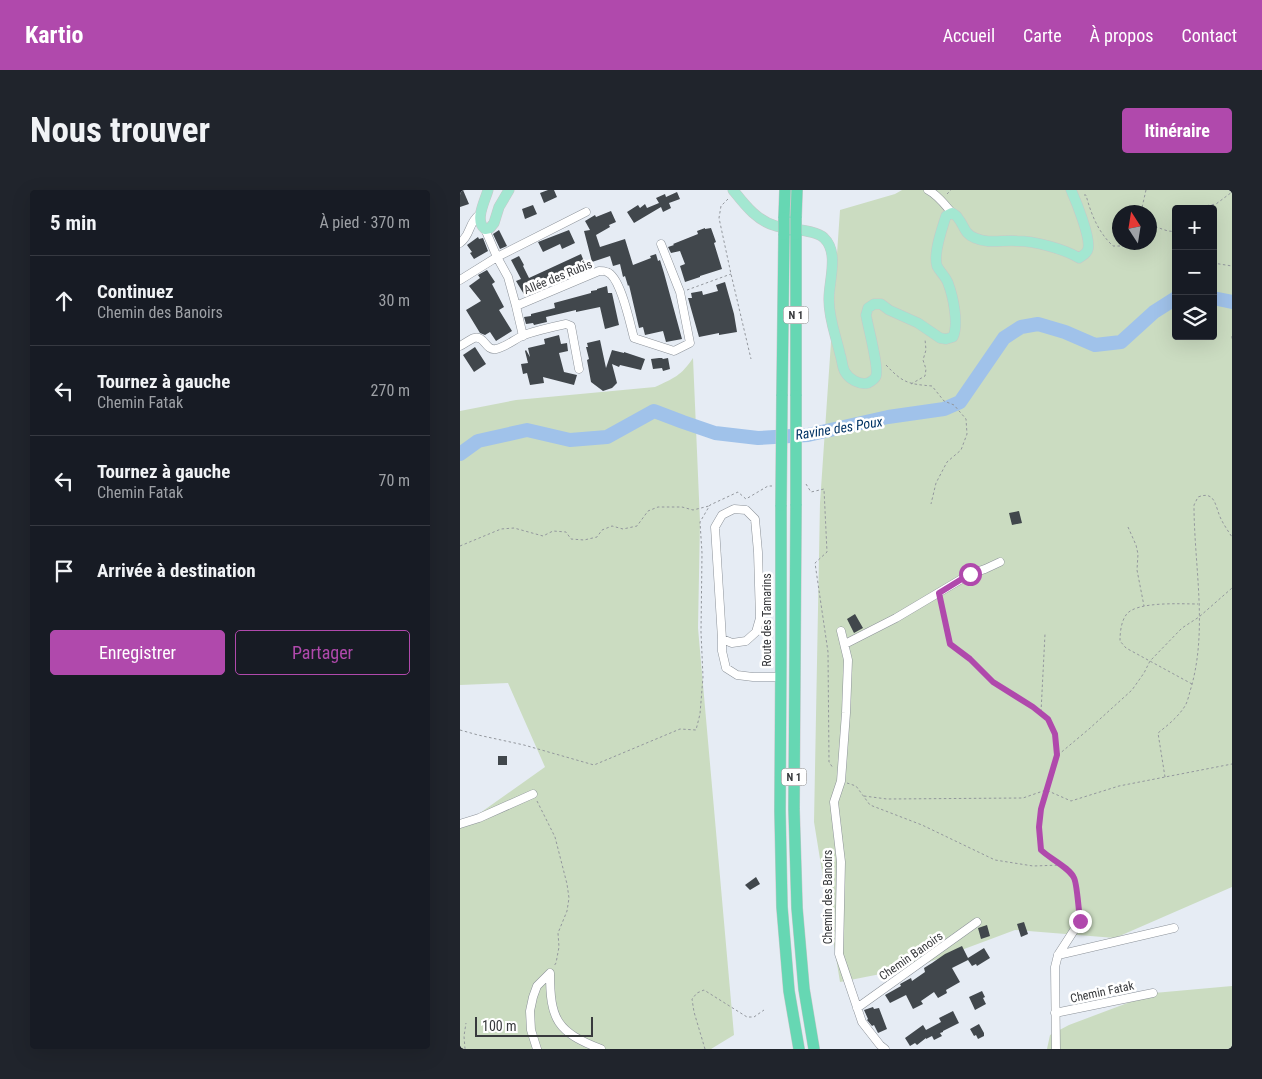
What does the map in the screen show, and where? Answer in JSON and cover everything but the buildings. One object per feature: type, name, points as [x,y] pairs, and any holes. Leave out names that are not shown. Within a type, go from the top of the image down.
[{"type":"highway","name":"Route des Tamarins","points":[[785,190],[784,218],[780,230],[782,396],[780,811],[782,907],[789,991],[799,1049]]},
{"type":"highway","name":"N 1","points":[[797,190],[796,218],[802,233],[796,396],[794,809],[797,908],[804,989],[814,1049]]},
{"type":"main road","points":[[488,190],[480,214],[480,222],[485,229],[490,228],[494,223],[509,190]]},
{"type":"main road","points":[[734,191],[748,210],[764,221],[780,230],[823,237],[830,247],[832,264],[829,300],[832,323],[845,372],[852,380],[860,384],[870,382],[876,376],[877,367],[866,315],[868,308],[874,304],[880,304],[918,323],[940,338],[953,337],[956,325],[953,303],[948,282],[937,266],[936,253],[946,216],[952,213],[958,218],[963,229],[973,238],[992,242],[1018,240],[1069,252],[1080,258],[1086,254],[1088,248],[1087,233],[1072,193]]},
{"type":"street","points":[[928,190],[941,200],[952,213]]},
{"type":"street","points":[[460,280],[497,257],[586,212]]},
{"type":"street","points":[[460,243],[464,240],[473,220],[480,214]]},
{"type":"street","name":"Allée des Rubis","points":[[485,229],[508,277],[516,306],[599,271],[607,271],[613,276],[623,296],[634,338],[674,351],[690,343],[680,292],[661,244]]},
{"type":"street","points":[[516,306],[523,336]]},
{"type":"street","points":[[460,346],[477,338],[483,340],[489,348],[494,350],[523,336],[566,324],[571,326],[579,369]]},
{"type":"street","points":[[722,639],[732,643],[746,640],[756,632],[760,618],[755,519],[746,510],[734,509],[722,516],[715,527],[722,651],[726,668],[737,675],[781,677]]},
{"type":"street","points":[[844,644],[896,618],[970,574],[1000,562]]},
{"type":"street","name":"Chemin des Banoirs","points":[[841,632],[848,660],[841,781],[834,802],[841,862],[839,954],[862,1022],[880,1045],[886,1049]]},
{"type":"street","points":[[460,824],[479,818],[533,794]]},
{"type":"street","name":"Chemin Fatak","points":[[1056,1049],[1055,967],[1058,955],[1080,921]]},
{"type":"street","name":"Chemin Banoirs","points":[[857,1008],[977,922]]},
{"type":"street","points":[[1058,955],[1174,928]]},
{"type":"street","points":[[537,1049],[531,1030],[530,1011],[537,986],[550,973]]},
{"type":"street","points":[[550,973],[552,1006],[560,1024],[574,1037],[601,1049]]},
{"type":"street","name":"Chemin Fatak","points":[[1055,1013],[1153,993]]},
{"type":"path","points":[[1143,205],[1146,190]]},
{"type":"path","points":[[734,191],[721,206],[719,218],[751,359]]},
{"type":"path","points":[[1212,205],[1232,192]]},
{"type":"path","points":[[1072,193],[1086,195],[1098,228],[1112,246]]},
{"type":"path","points":[[1157,227],[1172,232]]},
{"type":"path","points":[[1217,264],[1232,266]]},
{"type":"path","points":[[680,292],[731,274]]},
{"type":"path","points":[[911,384],[924,376],[926,369],[923,360],[926,350],[925,337]]},
{"type":"path","points":[[886,365],[897,376],[911,384],[932,386],[944,401],[954,405],[966,419],[967,434],[960,450],[947,462],[936,482],[932,504]]},
{"type":"path","points":[[1165,778],[1158,733],[1174,720],[1186,705],[1196,666],[1199,604],[1194,504],[1198,497],[1204,495],[1213,499],[1220,517],[1232,537]]},
{"type":"path","points":[[460,546],[501,529],[514,528],[543,536],[553,531],[566,532],[571,539],[584,540],[597,537],[602,530],[612,526],[623,528],[637,526],[648,511],[658,507],[682,507],[693,510],[710,505]]},
{"type":"path","points":[[1128,527],[1138,554],[1136,570],[1145,607]]},
{"type":"path","points":[[1057,755],[1132,690],[1150,661],[1182,628],[1199,617],[1232,588]]},
{"type":"path","points":[[939,593],[950,644],[970,659],[993,682],[1041,713],[1048,719],[1055,734],[1057,755],[1041,809],[1039,827],[1041,850],[1062,865],[1075,878],[1080,921]]},
{"type":"path","points":[[1192,684],[1126,648],[1120,641],[1123,620],[1127,613],[1136,608],[1158,604],[1199,604]]},
{"type":"path","points":[[1041,713],[1044,634]]},
{"type":"path","points":[[863,796],[887,799],[1023,798],[1046,790],[1071,801],[1119,786],[1232,764]]},
{"type":"path","points":[[533,794],[555,837],[569,898],[567,911],[558,934],[559,947],[556,963],[550,973]]},
{"type":"path","points":[[705,1049],[692,999],[697,993],[704,990],[748,1017],[754,1017],[764,1010]]},
{"type":"path","points":[[465,1049],[466,1023]]},
{"type":"green space","points":[[902,190],[1232,190],[1232,887],[1115,938],[1015,930],[916,967],[840,982],[814,822],[820,503],[840,210],[895,194]]},
{"type":"green space","points":[[693,358],[700,522],[698,628],[734,1035],[711,1049],[460,1049],[460,821],[473,818],[545,767],[508,683],[460,685],[460,411],[516,400],[655,387],[677,376]]},
{"type":"green space","points":[[1232,986],[1232,1049],[1047,1049],[1050,1035],[1069,1025],[1154,993]]},
{"type":"waterway","name":"Ravine des Poux","points":[[1217,299],[1232,302]]},
{"type":"waterway","name":"Ravine des Poux","points":[[460,454],[478,441],[527,430],[570,440],[607,437],[654,411],[715,433],[758,438],[808,435],[888,417],[944,409],[960,402],[1004,338],[1021,327],[1038,324],[1065,332],[1095,345],[1121,342],[1154,312],[1172,301]]},
{"type":"route","points":[[970,574],[939,593],[950,644],[970,659],[993,682],[1033,707],[1048,719],[1055,734],[1057,755],[1041,809],[1039,827],[1041,850],[1062,865],[1075,878],[1080,921]]}]
